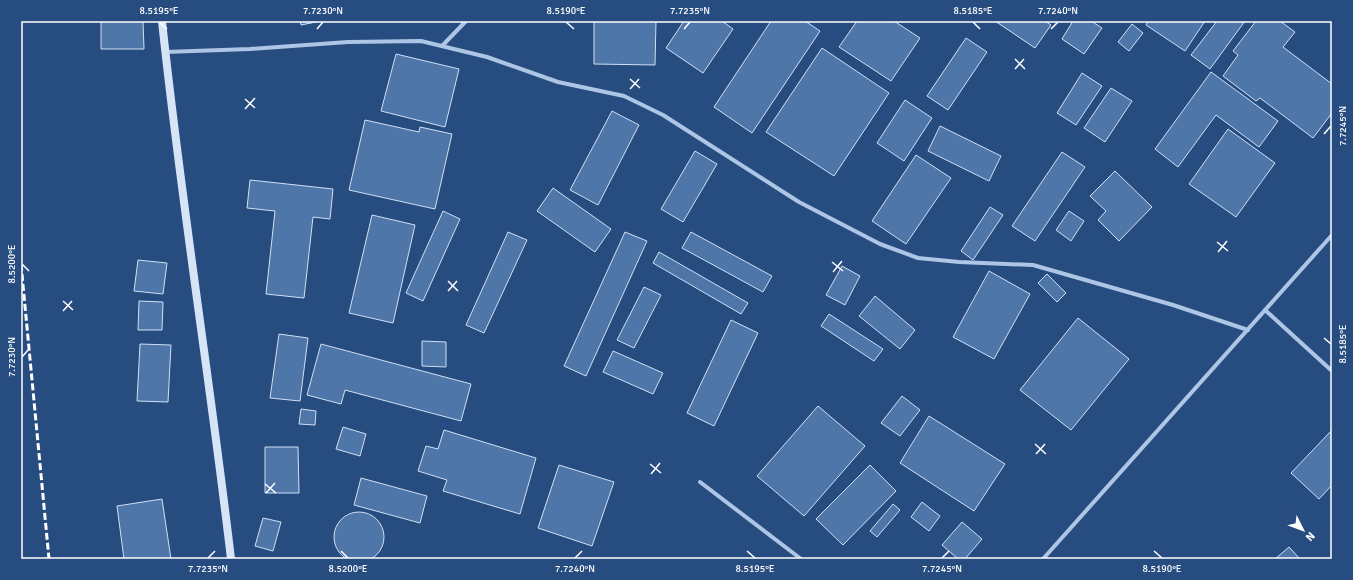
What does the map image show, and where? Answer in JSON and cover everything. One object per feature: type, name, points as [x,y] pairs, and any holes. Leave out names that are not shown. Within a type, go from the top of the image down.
[{"type":"street","points":[[162,21],[176,148],[216,432],[231,559]]},
{"type":"street","points":[[442,46],[466,21]]},
{"type":"street","points":[[165,52],[421,41],[487,57],[558,82],[624,96],[664,115],[799,202],[880,244],[918,258],[959,262],[1033,265],[1173,305],[1248,330]]},
{"type":"street","points":[[1043,559],[1332,235]]},
{"type":"street","points":[[1265,310],[1332,371]]},
{"type":"street","points":[[700,482],[801,559]]},
{"type":"building","points":[[101,21],[143,21],[144,49],[101,49]]},
{"type":"building","points":[[300,21],[321,21],[301,25]]},
{"type":"building","points":[[594,21],[656,21],[655,65],[594,64]]},
{"type":"building","points":[[684,21],[722,21],[733,29],[703,73],[666,48]]},
{"type":"building","points":[[771,21],[805,21],[820,31],[752,133],[714,107]]},
{"type":"building","points":[[857,21],[894,21],[920,38],[891,81],[839,47]]},
{"type":"building","points":[[995,21],[1045,21],[1051,25],[1035,48]]},
{"type":"building","points":[[1073,21],[1091,21],[1102,28],[1084,54],[1062,39]]},
{"type":"building","points":[[1148,21],[1205,21],[1185,51],[1146,25]]},
{"type":"building","points":[[1217,21],[1245,21],[1210,69],[1191,55]]},
{"type":"building","points":[[1256,21],[1280,21],[1295,32],[1283,47],[1332,84],[1332,113],[1313,138],[1260,98],[1256,101],[1223,76],[1238,55],[1233,51]]},
{"type":"building","points":[[1132,24],[1143,33],[1129,51],[1118,42]]},
{"type":"building","points":[[966,38],[987,52],[948,110],[927,96]]},
{"type":"building","points":[[822,48],[889,93],[834,176],[766,132]]},
{"type":"building","points":[[396,54],[459,69],[445,127],[381,111]]},
{"type":"building","points":[[1211,72],[1278,121],[1259,147],[1216,115],[1178,167],[1155,149]]},
{"type":"building","points":[[1082,73],[1102,86],[1076,125],[1057,113]]},
{"type":"building","points":[[1111,88],[1132,101],[1105,142],[1084,128]]},
{"type":"building","points":[[905,100],[932,118],[904,161],[877,143]]},
{"type":"building","points":[[612,111],[639,125],[598,205],[570,190]]},
{"type":"building","points":[[365,120],[419,132],[420,127],[452,134],[435,209],[349,190]]},
{"type":"building","points":[[940,126],[1001,156],[989,181],[928,151]]},
{"type":"building","points":[[1228,129],[1275,163],[1236,217],[1189,184]]},
{"type":"building","points":[[695,151],[717,164],[683,222],[661,209]]},
{"type":"building","points":[[1062,152],[1085,167],[1035,241],[1012,226]]},
{"type":"building","points":[[916,155],[951,178],[906,244],[872,221]]},
{"type":"building","points":[[1115,171],[1152,207],[1119,241],[1098,220],[1106,211],[1090,196]]},
{"type":"building","points":[[250,180],[333,189],[330,219],[313,217],[304,298],[266,294],[275,211],[247,208]]},
{"type":"building","points":[[553,188],[611,229],[595,252],[537,211]]},
{"type":"building","points":[[990,207],[1003,215],[973,260],[961,251]]},
{"type":"building","points":[[443,211],[460,219],[423,301],[406,293]]},
{"type":"building","points":[[1069,211],[1084,221],[1071,241],[1056,230]]},
{"type":"building","points":[[372,215],[415,225],[393,323],[349,313]]},
{"type":"building","points":[[508,232],[527,240],[484,333],[466,325]]},
{"type":"building","points":[[625,232],[647,241],[586,376],[564,366]]},
{"type":"building","points":[[691,232],[772,276],[763,292],[682,248]]},
{"type":"building","points":[[659,252],[748,303],[741,314],[653,263]]},
{"type":"building","points":[[138,260],[167,263],[163,294],[134,291]]},
{"type":"building","points":[[842,266],[860,276],[845,305],[826,295]]},
{"type":"building","points":[[989,271],[1030,294],[994,359],[953,337]]},
{"type":"building","points":[[1047,274],[1066,293],[1057,302],[1038,283]]},
{"type":"building","points":[[644,287],[661,295],[634,348],[617,340]]},
{"type":"building","points":[[875,296],[915,330],[900,349],[859,316]]},
{"type":"building","points":[[139,301],[163,302],[162,330],[138,330]]},
{"type":"building","points":[[829,314],[883,349],[874,361],[821,326]]},
{"type":"building","points":[[1078,318],[1129,359],[1071,430],[1020,390]]},
{"type":"building","points":[[731,320],[758,333],[714,426],[687,413]]},
{"type":"building","points":[[279,334],[308,338],[300,401],[270,398]]},
{"type":"building","points":[[422,341],[446,342],[446,367],[422,366]]},
{"type":"building","points":[[140,344],[171,345],[168,402],[137,401]]},
{"type":"building","points":[[321,344],[471,384],[461,421],[345,390],[341,404],[307,395]]},
{"type":"building","points":[[613,351],[663,373],[653,394],[603,372]]},
{"type":"building","points":[[902,396],[920,410],[900,436],[881,423]]},
{"type":"building","points":[[818,406],[865,446],[804,516],[757,476]]},
{"type":"building","points":[[301,409],[316,411],[315,425],[299,424]]},
{"type":"building","points":[[929,416],[1005,464],[974,511],[900,463]]},
{"type":"building","points":[[343,427],[366,434],[360,456],[336,449]]},
{"type":"building","points":[[444,430],[536,458],[520,514],[443,491],[447,480],[418,471],[426,446],[438,449]]},
{"type":"building","points":[[1332,430],[1332,485],[1319,499],[1291,473]]},
{"type":"building","points":[[265,447],[298,447],[299,493],[265,493]]},
{"type":"building","points":[[559,465],[614,482],[592,546],[538,528]]},
{"type":"building","points":[[870,465],[896,491],[843,545],[816,519]]},
{"type":"building","points":[[361,478],[427,496],[420,523],[354,505]]},
{"type":"building","points":[[162,499],[171,559],[124,559],[117,506]]},
{"type":"building","points":[[922,502],[940,516],[929,531],[911,517]]},
{"type":"building","points":[[893,504],[900,510],[877,537],[870,531]]},
{"type":"building","points":[[359,512],[368,514],[379,523],[384,537],[382,546],[373,557],[359,562],[350,560],[339,551],[334,537],[336,528],[345,517]]},
{"type":"building","points":[[263,518],[281,522],[273,551],[255,546]]},
{"type":"building","points":[[962,522],[982,539],[965,559],[958,559],[942,545]]},
{"type":"building","points":[[1289,547],[1300,559],[1275,559]]},
{"type":"railway","points":[[21,264],[49,559]]}]
